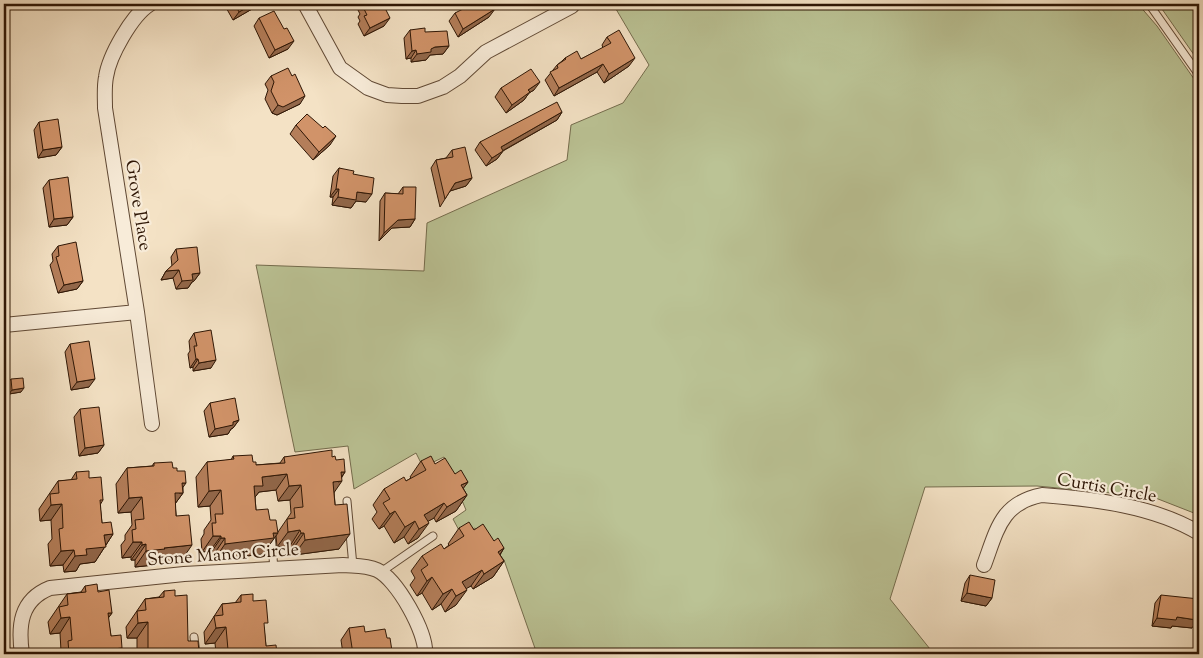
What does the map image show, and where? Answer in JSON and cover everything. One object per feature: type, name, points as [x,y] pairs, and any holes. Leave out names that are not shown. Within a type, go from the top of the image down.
[{"type":"street","name":"Grove Place","points":[[150,4],[127,30],[106,76],[105,108],[137,312],[152,424]]},
{"type":"street","points":[[305,4],[340,68],[368,88],[387,95],[402,96],[418,96],[443,87],[460,76],[486,52],[572,6]]},
{"type":"street","points":[[4,325],[137,312]]},
{"type":"street","name":"Curtis Circle","points":[[984,565],[999,523],[1007,512],[1029,497],[1042,495],[1145,511],[1199,533]]},
{"type":"street","name":"Stone Manor Circle","points":[[22,654],[20,619],[32,600],[50,588],[184,574],[274,569],[366,566],[381,572]]},
{"type":"street","points":[[381,572],[399,591],[416,622],[424,639],[425,654]]},
{"type":"lane","points":[[1149,4],[1199,76]]},
{"type":"lane","points":[[347,501],[353,566]]},
{"type":"lane","points":[[270,523],[274,569]]},
{"type":"lane","points":[[381,572],[433,536]]},
{"type":"lane","points":[[194,637],[196,654]]},
{"type":"green space","points":[[613,4],[1138,4],[1157,26],[1199,86],[1199,515],[1153,497],[1037,486],[925,487],[890,599],[934,654],[537,654],[504,560],[475,528],[461,534],[453,519],[466,510],[444,457],[423,467],[416,453],[354,489],[348,446],[295,452],[256,265],[424,271],[427,223],[567,160],[571,125],[623,103],[649,65]]},
{"type":"green space","points":[[1158,4],[1199,4],[1199,62],[1162,9]]},
{"type":"building","points":[[235,4],[253,4],[239,12]]},
{"type":"building","points":[[365,4],[383,4],[390,18],[370,28],[364,16],[367,15],[364,9],[367,8]]},
{"type":"building","points":[[473,4],[492,4],[495,9],[463,29],[455,13]]},
{"type":"building","points":[[274,11],[284,29],[287,28],[294,41],[275,50],[259,18]]},
{"type":"building","points":[[425,28],[425,32],[447,31],[449,46],[435,47],[431,49],[431,52],[417,54],[416,50],[412,51],[410,30]]},
{"type":"building","points":[[619,30],[635,58],[609,74],[603,64],[559,88],[550,72],[558,68],[557,65],[577,51],[581,59],[611,43],[607,37]]},
{"type":"building","points":[[288,68],[292,76],[295,74],[305,96],[283,107],[278,105],[271,91],[274,82],[271,76]]},
{"type":"building","points":[[531,69],[540,82],[512,105],[501,88]]},
{"type":"building","points":[[557,102],[562,112],[501,147],[503,151],[492,158],[480,142]]},
{"type":"building","points":[[307,114],[336,136],[319,152],[296,125]]},
{"type":"building","points":[[58,119],[62,147],[43,150],[39,122]]},
{"type":"building","points":[[465,147],[472,178],[455,183],[445,199],[436,160],[453,157],[452,150]]},
{"type":"building","points":[[339,168],[354,171],[353,174],[374,178],[372,194],[357,192],[356,200],[338,197],[339,189],[336,189]]},
{"type":"building","points":[[68,177],[73,217],[54,219],[49,180]]},
{"type":"building","points":[[403,187],[416,187],[415,219],[398,220],[384,233],[385,193],[403,194]]},
{"type":"building","points":[[76,242],[83,281],[64,285],[56,257],[59,256],[58,246]]},
{"type":"building","points":[[197,247],[200,273],[192,274],[193,280],[182,281],[179,270],[166,271],[178,260],[176,249]]},
{"type":"building","points":[[211,330],[216,360],[199,363],[198,359],[196,359],[194,346],[197,346],[194,333]]},
{"type":"building","points":[[89,341],[95,379],[77,382],[70,344]]},
{"type":"building","points":[[23,378],[24,388],[12,390],[11,379]]},
{"type":"building","points":[[235,398],[239,420],[233,422],[233,425],[215,429],[210,403]]},
{"type":"building","points":[[99,407],[104,445],[85,448],[80,409]]},
{"type":"building","points":[[332,450],[332,457],[335,456],[336,460],[344,459],[345,472],[341,472],[342,481],[333,482],[335,505],[347,504],[350,534],[305,540],[304,533],[301,533],[300,530],[288,532],[287,519],[295,518],[294,508],[303,507],[301,485],[289,486],[287,474],[262,477],[263,486],[254,486],[256,510],[268,509],[270,520],[276,520],[278,533],[273,533],[274,538],[225,544],[225,538],[213,536],[212,523],[216,523],[215,514],[223,514],[221,490],[209,491],[207,462],[234,459],[233,456],[252,455],[253,462],[256,462],[256,465],[285,463],[284,457]]},
{"type":"building","points":[[431,456],[435,464],[445,458],[455,474],[461,470],[468,482],[461,485],[467,495],[447,507],[444,503],[424,515],[429,523],[419,529],[415,521],[405,527],[395,511],[390,514],[383,503],[390,499],[384,489],[404,477],[406,481],[426,470],[421,461]]},
{"type":"building","points":[[172,462],[173,468],[177,468],[177,471],[185,471],[186,483],[182,483],[183,493],[175,493],[176,516],[189,515],[192,545],[146,551],[146,544],[142,545],[142,542],[133,542],[132,530],[136,529],[135,520],[144,519],[142,497],[129,498],[127,468],[154,466],[154,463]]},
{"type":"building","points":[[89,471],[89,478],[101,477],[102,523],[111,522],[113,534],[104,535],[106,547],[86,549],[87,555],[75,556],[74,550],[61,551],[59,529],[63,528],[62,504],[51,505],[50,494],[59,493],[58,481],[77,479],[76,472]]},
{"type":"building","points":[[469,522],[474,530],[483,524],[494,541],[498,538],[504,548],[498,552],[504,561],[484,574],[482,570],[462,582],[467,590],[456,596],[452,589],[443,594],[432,577],[427,581],[421,570],[428,565],[422,556],[441,544],[444,549],[464,536],[459,528]]},
{"type":"building","points":[[970,575],[995,580],[992,598],[967,593]]},
{"type":"building","points":[[97,584],[98,592],[109,590],[112,613],[108,613],[111,636],[121,635],[122,648],[113,649],[114,654],[69,654],[68,641],[72,640],[70,617],[61,618],[59,607],[68,605],[67,594],[86,592],[85,586]]},
{"type":"building","points":[[175,590],[175,596],[187,595],[188,641],[198,641],[199,652],[191,654],[148,654],[148,622],[138,623],[137,611],[146,610],[145,599],[164,597],[164,591]]},
{"type":"building","points":[[253,594],[253,601],[266,600],[268,623],[264,623],[266,646],[276,645],[277,654],[224,654],[224,650],[228,650],[226,627],[216,628],[214,616],[223,615],[222,604],[241,602],[241,595]]},
{"type":"building","points":[[1161,595],[1199,599],[1197,620],[1177,617],[1176,620],[1157,618]]},
{"type":"building","points":[[4,615],[7,645],[4,646]]},
{"type":"building","points":[[364,626],[365,632],[385,629],[387,638],[390,638],[392,651],[388,652],[388,654],[353,654],[349,628]]}]
